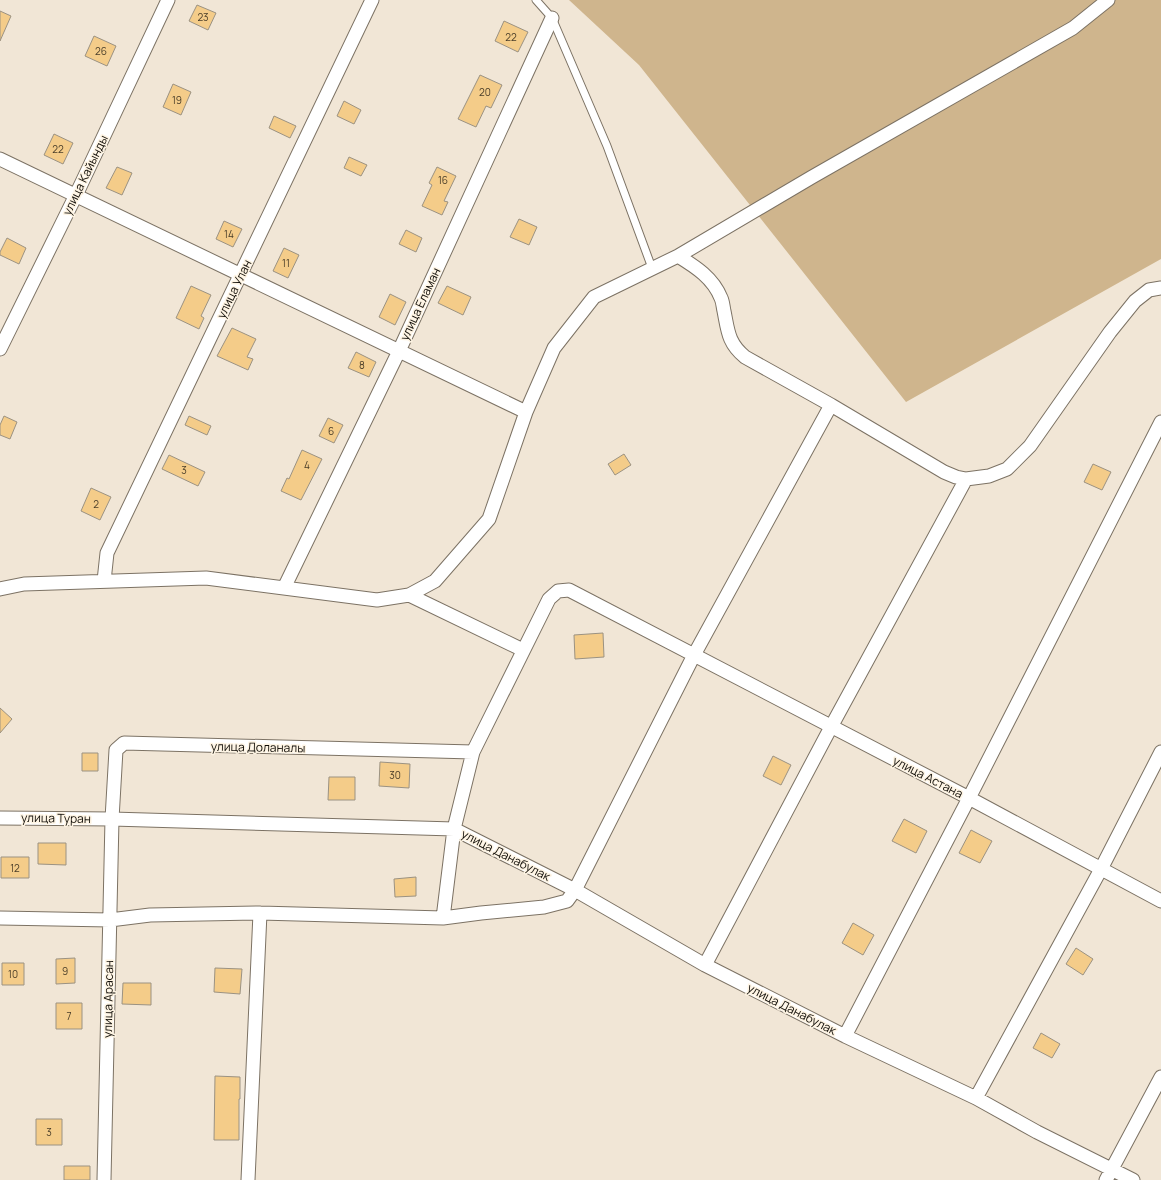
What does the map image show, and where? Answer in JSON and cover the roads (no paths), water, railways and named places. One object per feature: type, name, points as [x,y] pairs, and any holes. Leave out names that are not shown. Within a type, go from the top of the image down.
[{"type":"street","name":"улица Кайынды","points":[[0,349],[76,195],[168,0]]},
{"type":"street","name":"улица Улан","points":[[104,581],[107,553],[372,0]]},
{"type":"street","points":[[0,589],[24,584],[206,578],[377,600],[410,595],[435,581],[489,519],[526,412],[554,348],[594,297],[678,256],[812,177],[1073,28],[1108,0]]},
{"type":"street","name":"улица Еламан","points":[[284,588],[399,351],[552,18]]},
{"type":"street","points":[[0,159],[526,412]]},
{"type":"street","points":[[678,256],[699,268],[714,284],[722,299],[730,339],[736,349],[745,357],[831,405],[944,472],[966,479],[989,476],[1007,469],[1030,446],[1110,332],[1135,301],[1149,290],[1161,288]]},
{"type":"street","points":[[0,918],[110,920],[150,915],[260,913],[443,918],[481,912],[544,907],[567,901],[694,655],[831,405]]},
{"type":"street","points":[[845,1036],[969,798],[1161,422]]},
{"type":"street","points":[[705,965],[831,727],[966,479]]},
{"type":"street","name":"улица Астана","points":[[443,918],[454,829],[472,752],[549,598],[558,591],[569,590],[969,798],[1161,901]]},
{"type":"street","points":[[410,595],[523,650]]},
{"type":"street","name":"улица Доланалы","points":[[112,819],[116,750],[124,743],[472,752]]},
{"type":"street","points":[[976,1098],[1101,869],[1161,752]]},
{"type":"street","name":"улица Туран","points":[[0,818],[112,819],[454,829]]},
{"type":"street","name":"улица Арасан","points":[[104,1180],[112,819]]},
{"type":"street","name":"улица Данабулак","points":[[454,829],[574,890],[705,965],[845,1036],[976,1098],[1109,1174],[1133,1180]]},
{"type":"street","points":[[248,1180],[260,913]]},
{"type":"street","points":[[1109,1174],[1161,1077]]},
{"type":"lane","points":[[536,0],[552,18],[607,146],[652,268]]}]
